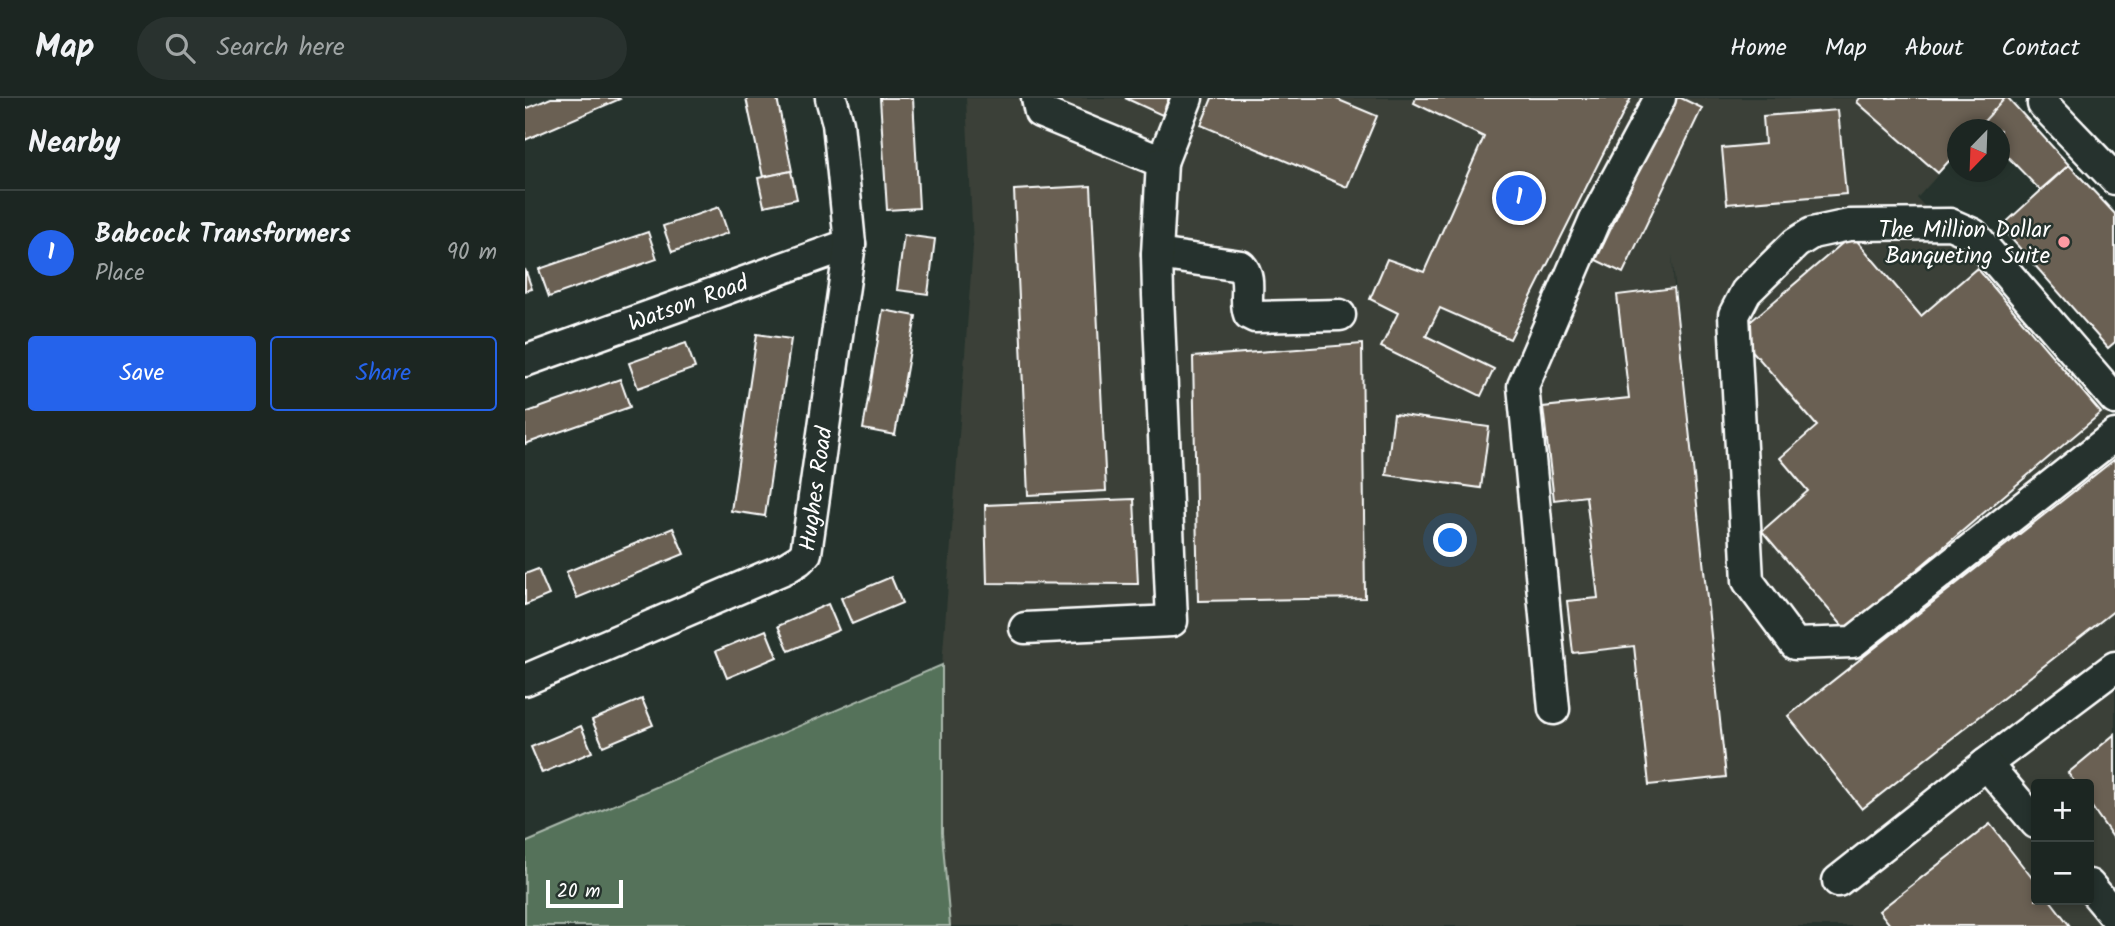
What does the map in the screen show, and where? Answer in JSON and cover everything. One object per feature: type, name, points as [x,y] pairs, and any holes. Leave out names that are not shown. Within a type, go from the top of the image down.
[{"type":"street","name":"Hughes Road","points":[[525,680],[786,568],[806,553],[851,244],[838,123],[831,98]]},
{"type":"street","points":[[1037,98],[1040,112],[1162,162]]},
{"type":"street","points":[[1025,628],[1172,621],[1157,254],[1162,162],[1187,98]]},
{"type":"street","points":[[1554,709],[1523,386],[1595,219],[1660,98]]},
{"type":"street","points":[[2043,104],[2115,179]]},
{"type":"street","points":[[2115,399],[1973,234],[1950,224],[1849,225],[1812,233],[1796,243],[1746,292],[1734,315],[1748,581],[1795,644],[1853,642],[2115,435]]},
{"type":"street","name":"Watson Road","points":[[525,361],[851,244]]},
{"type":"street","points":[[1157,254],[1241,266],[1247,276],[1246,307],[1249,314],[1255,317],[1340,315]]},
{"type":"street","points":[[1838,881],[1986,764],[2115,667]]},
{"type":"street","points":[[1986,764],[2031,817]]},
{"type":"street","points":[[2094,891],[2115,916]]},
{"type":"shaded area","points":[[966,98],[2009,98],[1989,119],[1947,119],[1947,165],[1917,198],[2115,423],[2115,926],[950,926],[942,833],[942,665],[973,246]],"holes":[[[1672,255],[1698,503],[1674,288]]]},
{"type":"green space","points":[[942,665],[942,833],[950,926],[525,926],[525,843]]},
{"type":"building","points":[[551,98],[620,99],[525,140],[525,109]]},
{"type":"building","points":[[746,98],[777,98],[792,171],[763,177]]},
{"type":"building","points":[[880,98],[913,98],[919,208],[887,210]]},
{"type":"building","points":[[1125,98],[1169,98],[1162,115]]},
{"type":"building","points":[[1212,98],[1334,98],[1377,116],[1347,187],[1201,125]]},
{"type":"building","points":[[1416,98],[1631,98],[1510,339],[1440,308],[1426,336],[1494,369],[1481,396],[1381,347],[1398,313],[1370,299],[1387,259],[1424,272],[1484,137],[1414,103]]},
{"type":"building","points":[[1673,98],[1681,98],[1702,108],[1623,273],[1596,260]]},
{"type":"building","points":[[1860,98],[2005,98],[1987,119],[1947,119],[1947,163],[1938,173],[1857,102]]},
{"type":"building","points":[[2008,98],[2069,165],[2040,190],[2010,159],[2010,119],[1986,119]]},
{"type":"building","points":[[1838,110],[1846,194],[1727,204],[1722,148],[1765,144],[1763,116]]},
{"type":"building","name":"The Million Dollar Banqueting Suite","points":[[2069,165],[2115,214],[2115,342],[2108,348],[2001,227]]},
{"type":"building","points":[[791,171],[797,199],[764,206],[758,178]]},
{"type":"building","points":[[1091,186],[1106,491],[1028,495],[1014,190]]},
{"type":"building","points":[[719,207],[728,233],[672,252],[663,226]]},
{"type":"building","points":[[648,232],[657,259],[549,297],[539,269]]},
{"type":"building","points":[[904,235],[935,239],[928,294],[897,290]]},
{"type":"building","points":[[1852,235],[1921,316],[1977,268],[2101,413],[1846,630],[1762,531],[1808,491],[1780,458],[1817,426],[1737,333]]},
{"type":"building","points":[[525,269],[532,289],[525,291]]},
{"type":"building","points":[[1674,288],[1726,777],[1649,785],[1634,646],[1573,653],[1567,601],[1598,598],[1586,496],[1554,500],[1543,407],[1629,398],[1617,295]]},
{"type":"building","points":[[883,310],[916,316],[895,435],[863,429]]},
{"type":"building","points":[[757,334],[791,339],[765,516],[731,511]]},
{"type":"building","points":[[686,343],[695,368],[638,388],[629,363]]},
{"type":"building","points":[[1362,344],[1365,598],[1198,601],[1193,357]]},
{"type":"building","points":[[620,379],[630,407],[525,444],[525,413]]},
{"type":"building","points":[[1394,414],[1489,427],[1481,488],[1386,475]]},
{"type":"building","points":[[2115,459],[2115,610],[1862,809],[1788,716]]},
{"type":"building","points":[[1134,499],[1138,584],[987,583],[985,505]]},
{"type":"building","points":[[673,528],[684,554],[577,598],[566,572]]},
{"type":"building","points":[[538,569],[549,595],[525,605],[525,574]]},
{"type":"building","points":[[891,577],[902,603],[852,624],[841,598]]},
{"type":"building","points":[[828,604],[839,630],[789,651],[778,626]]},
{"type":"building","points":[[766,630],[777,657],[727,678],[716,651]]},
{"type":"building","points":[[642,699],[653,725],[603,746],[592,720]]},
{"type":"building","points":[[581,726],[592,752],[542,773],[531,747]]},
{"type":"building","points":[[2115,734],[2115,840],[2094,810],[2094,779],[2072,779],[2068,773]]},
{"type":"building","points":[[1990,824],[2031,877],[2031,905],[2054,905],[2070,926],[1891,926],[1879,911]]},
{"type":"place","name":"Babcock Transformers","points":[[1519,198]]},
{"type":"place","name":"The Million Dollar Banqueting Suite","points":[[2064,242]]}]
